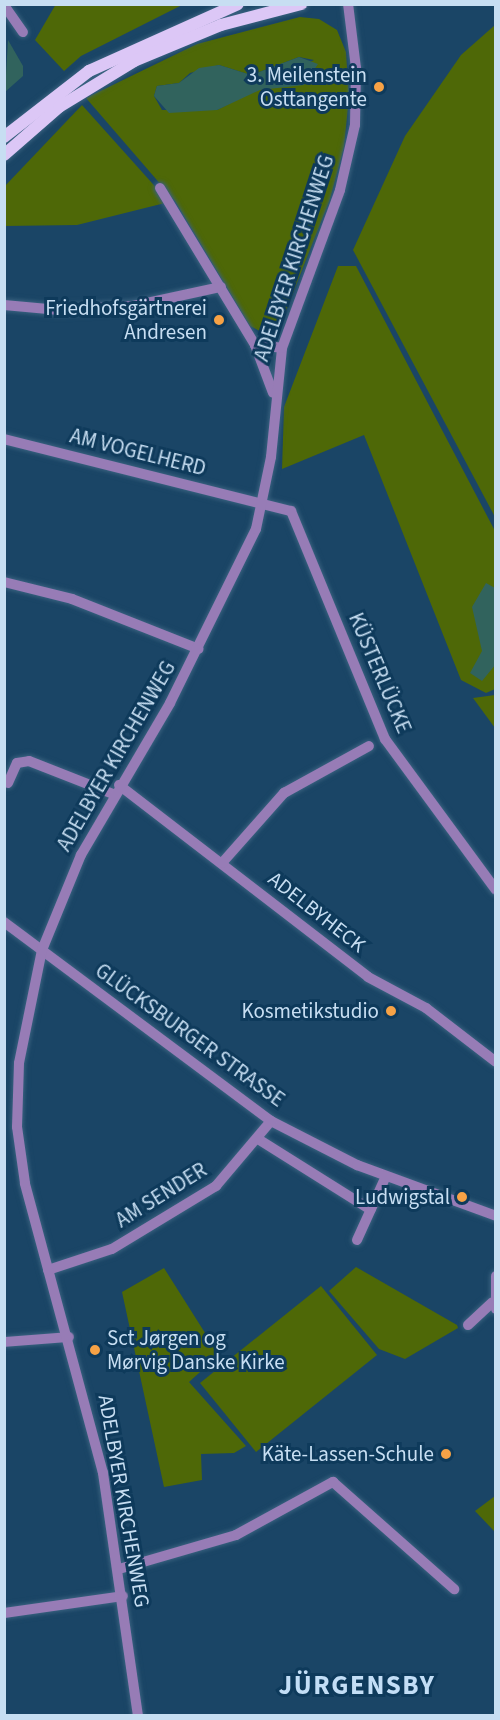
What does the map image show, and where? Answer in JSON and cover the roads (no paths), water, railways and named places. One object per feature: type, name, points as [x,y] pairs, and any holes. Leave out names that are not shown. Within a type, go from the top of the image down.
[{"type":"main road","points":[[4,137],[89,71],[189,22],[238,4]]},
{"type":"main road","points":[[4,155],[59,107],[134,61],[221,25],[301,4]]},
{"type":"street","name":"ADELBYER KIRCHENWEG","points":[[138,1716],[123,1596],[103,1473],[69,1337],[28,1198],[17,1127],[21,1053],[42,950],[81,855],[116,790],[199,649],[247,553],[263,503],[273,394],[282,348],[350,153],[357,99],[348,4]]},
{"type":"street","points":[[4,5],[23,32]]},
{"type":"street","points":[[160,188],[255,345],[273,394]]},
{"type":"street","points":[[4,305],[115,308],[221,287]]},
{"type":"street","points":[[255,345],[282,348]]},
{"type":"street","name":"AM VOGELHERD","points":[[4,439],[263,503]]},
{"type":"street","name":"KÜSTERLÜCKE","points":[[263,503],[286,508],[298,521],[385,739],[495,890]]},
{"type":"street","points":[[4,582],[72,599],[199,649]]},
{"type":"street","points":[[222,863],[284,793],[369,746]]},
{"type":"street","name":"ADELBYHECK","points":[[8,783],[17,764],[29,761],[116,790],[222,863],[368,976],[426,1008],[495,1062]]},
{"type":"street","name":"GLÜCKSBURGER STRASSE","points":[[4,922],[272,1121],[386,1176],[495,1216]]},
{"type":"street","name":"AM SENDER","points":[[48,1269],[112,1249],[201,1196],[226,1177],[272,1121]]},
{"type":"street","points":[[258,1139],[370,1210]]},
{"type":"street","points":[[357,1240],[386,1176]]},
{"type":"street","points":[[468,1325],[494,1306],[495,1276]]},
{"type":"street","points":[[4,1342],[69,1337]]},
{"type":"street","points":[[119,1569],[236,1535],[333,1482],[454,1589]]},
{"type":"street","points":[[4,1613],[123,1596]]},
{"type":"place","name":"3. Meilenstein Osttangente","points":[[379,87]]},
{"type":"place","name":"Friedhofsgärtnerei Andresen","points":[[219,320]]},
{"type":"place","name":"Kosmetikstudio","points":[[391,1011]]},
{"type":"place","name":"Ludwigstal","points":[[462,1197]]},
{"type":"place","name":"Sct Jørgen og Mørvig Danske Kirke","points":[[95,1350]]},
{"type":"place","name":"Käte-Lassen-Schule","points":[[446,1454]]},
{"type":"district","name":"JÜRGENSBY","points":[[357,1686]]}]
